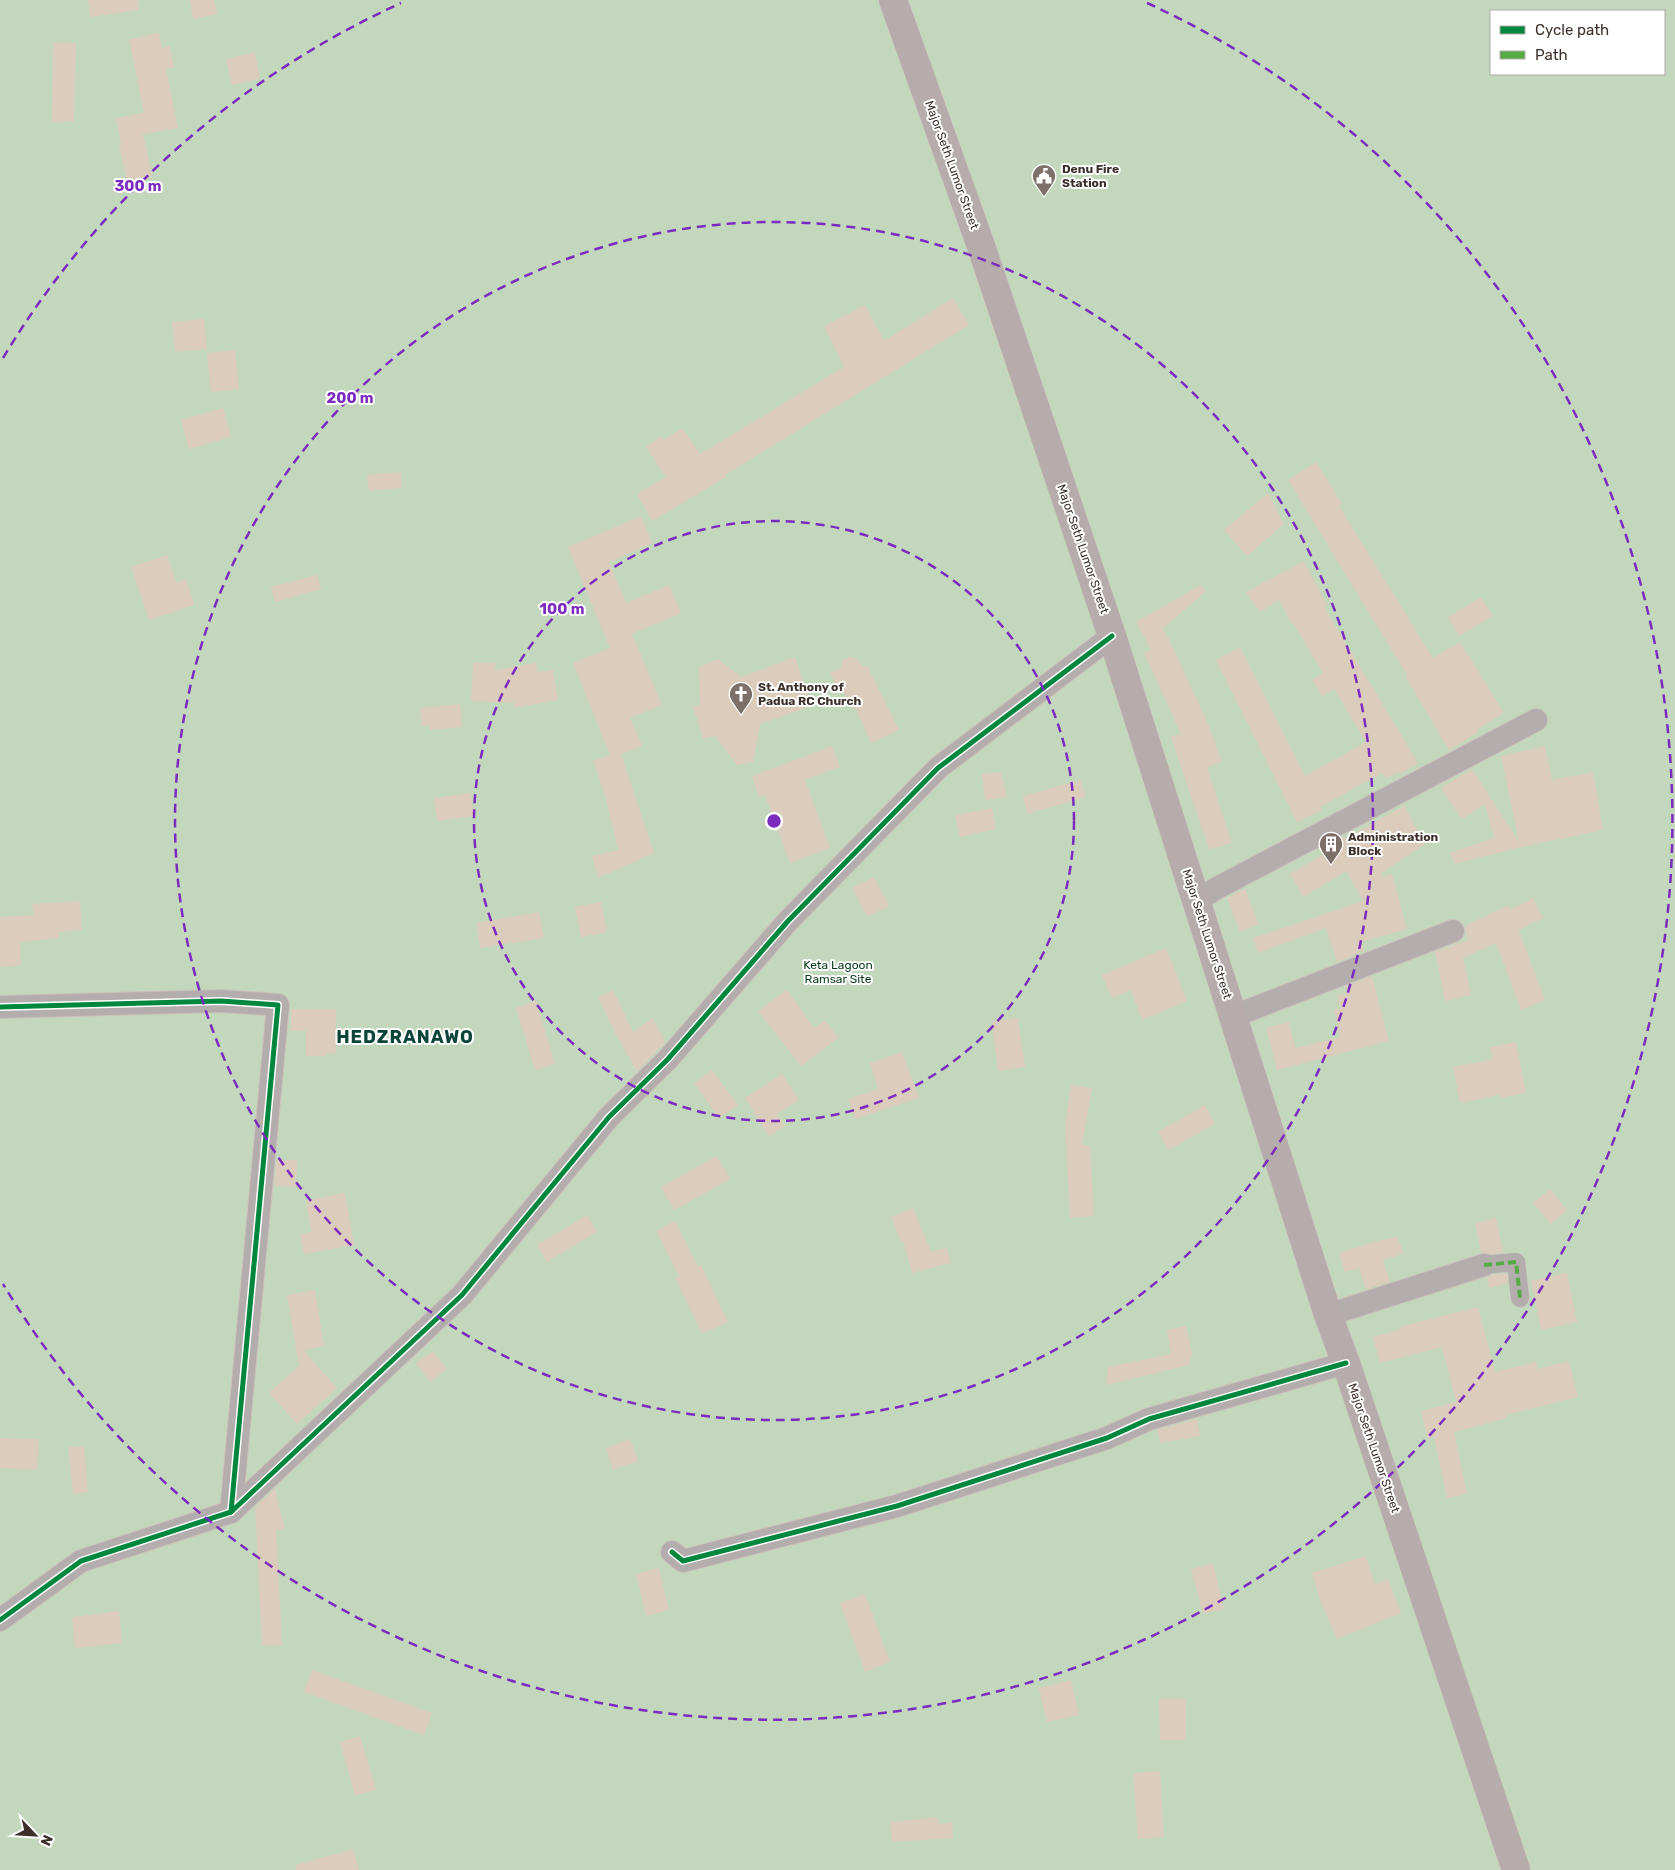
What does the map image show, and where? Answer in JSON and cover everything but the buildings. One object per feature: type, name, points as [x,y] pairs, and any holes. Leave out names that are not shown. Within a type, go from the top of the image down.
[{"type":"main road","name":"Major Seth Lumor Street","points":[[893,0],[981,246],[1112,636],[1328,1315],[1346,1363],[1516,1870]]},
{"type":"street","points":[[0,1620],[81,1561],[231,1512],[462,1295],[608,1117],[668,1059],[788,921],[938,768],[1112,636]]},
{"type":"street","points":[[1196,901],[1219,887],[1536,720]]},
{"type":"street","points":[[1234,1016],[1453,931]]},
{"type":"street","points":[[0,1007],[221,1001],[278,1006],[231,1512]]},
{"type":"street","points":[[1328,1315],[1484,1265],[1516,1262],[1520,1298]]},
{"type":"street","points":[[672,1552],[683,1561],[896,1506],[1106,1438],[1149,1419],[1346,1363]]},
{"type":"green space","name":"Keta Lagoon Ramsar Site","points":[[0,0],[1675,0],[1675,1870],[0,1870]]},
{"type":"marked path","points":[[1484,1265],[1516,1262],[1520,1298]]},
{"type":"cycle path","points":[[0,1620],[81,1561],[231,1512],[462,1295],[609,1117],[668,1059],[788,921],[938,768],[1112,636]]},
{"type":"cycle path","points":[[0,1007],[221,1001],[278,1005],[231,1512]]},
{"type":"cycle path","points":[[672,1552],[683,1561],[897,1506],[1107,1438],[1149,1419],[1346,1363]]},
{"type":"place","name":"Denu Fire Station","points":[[1044,197]]},
{"type":"place","name":"St. Anthony of Padua RC Church","points":[[741,715]]},
{"type":"place","name":"Administration Block","points":[[1331,865]]},
{"type":"district","name":"HEDZRANAWO","points":[[405,1037]]}]
